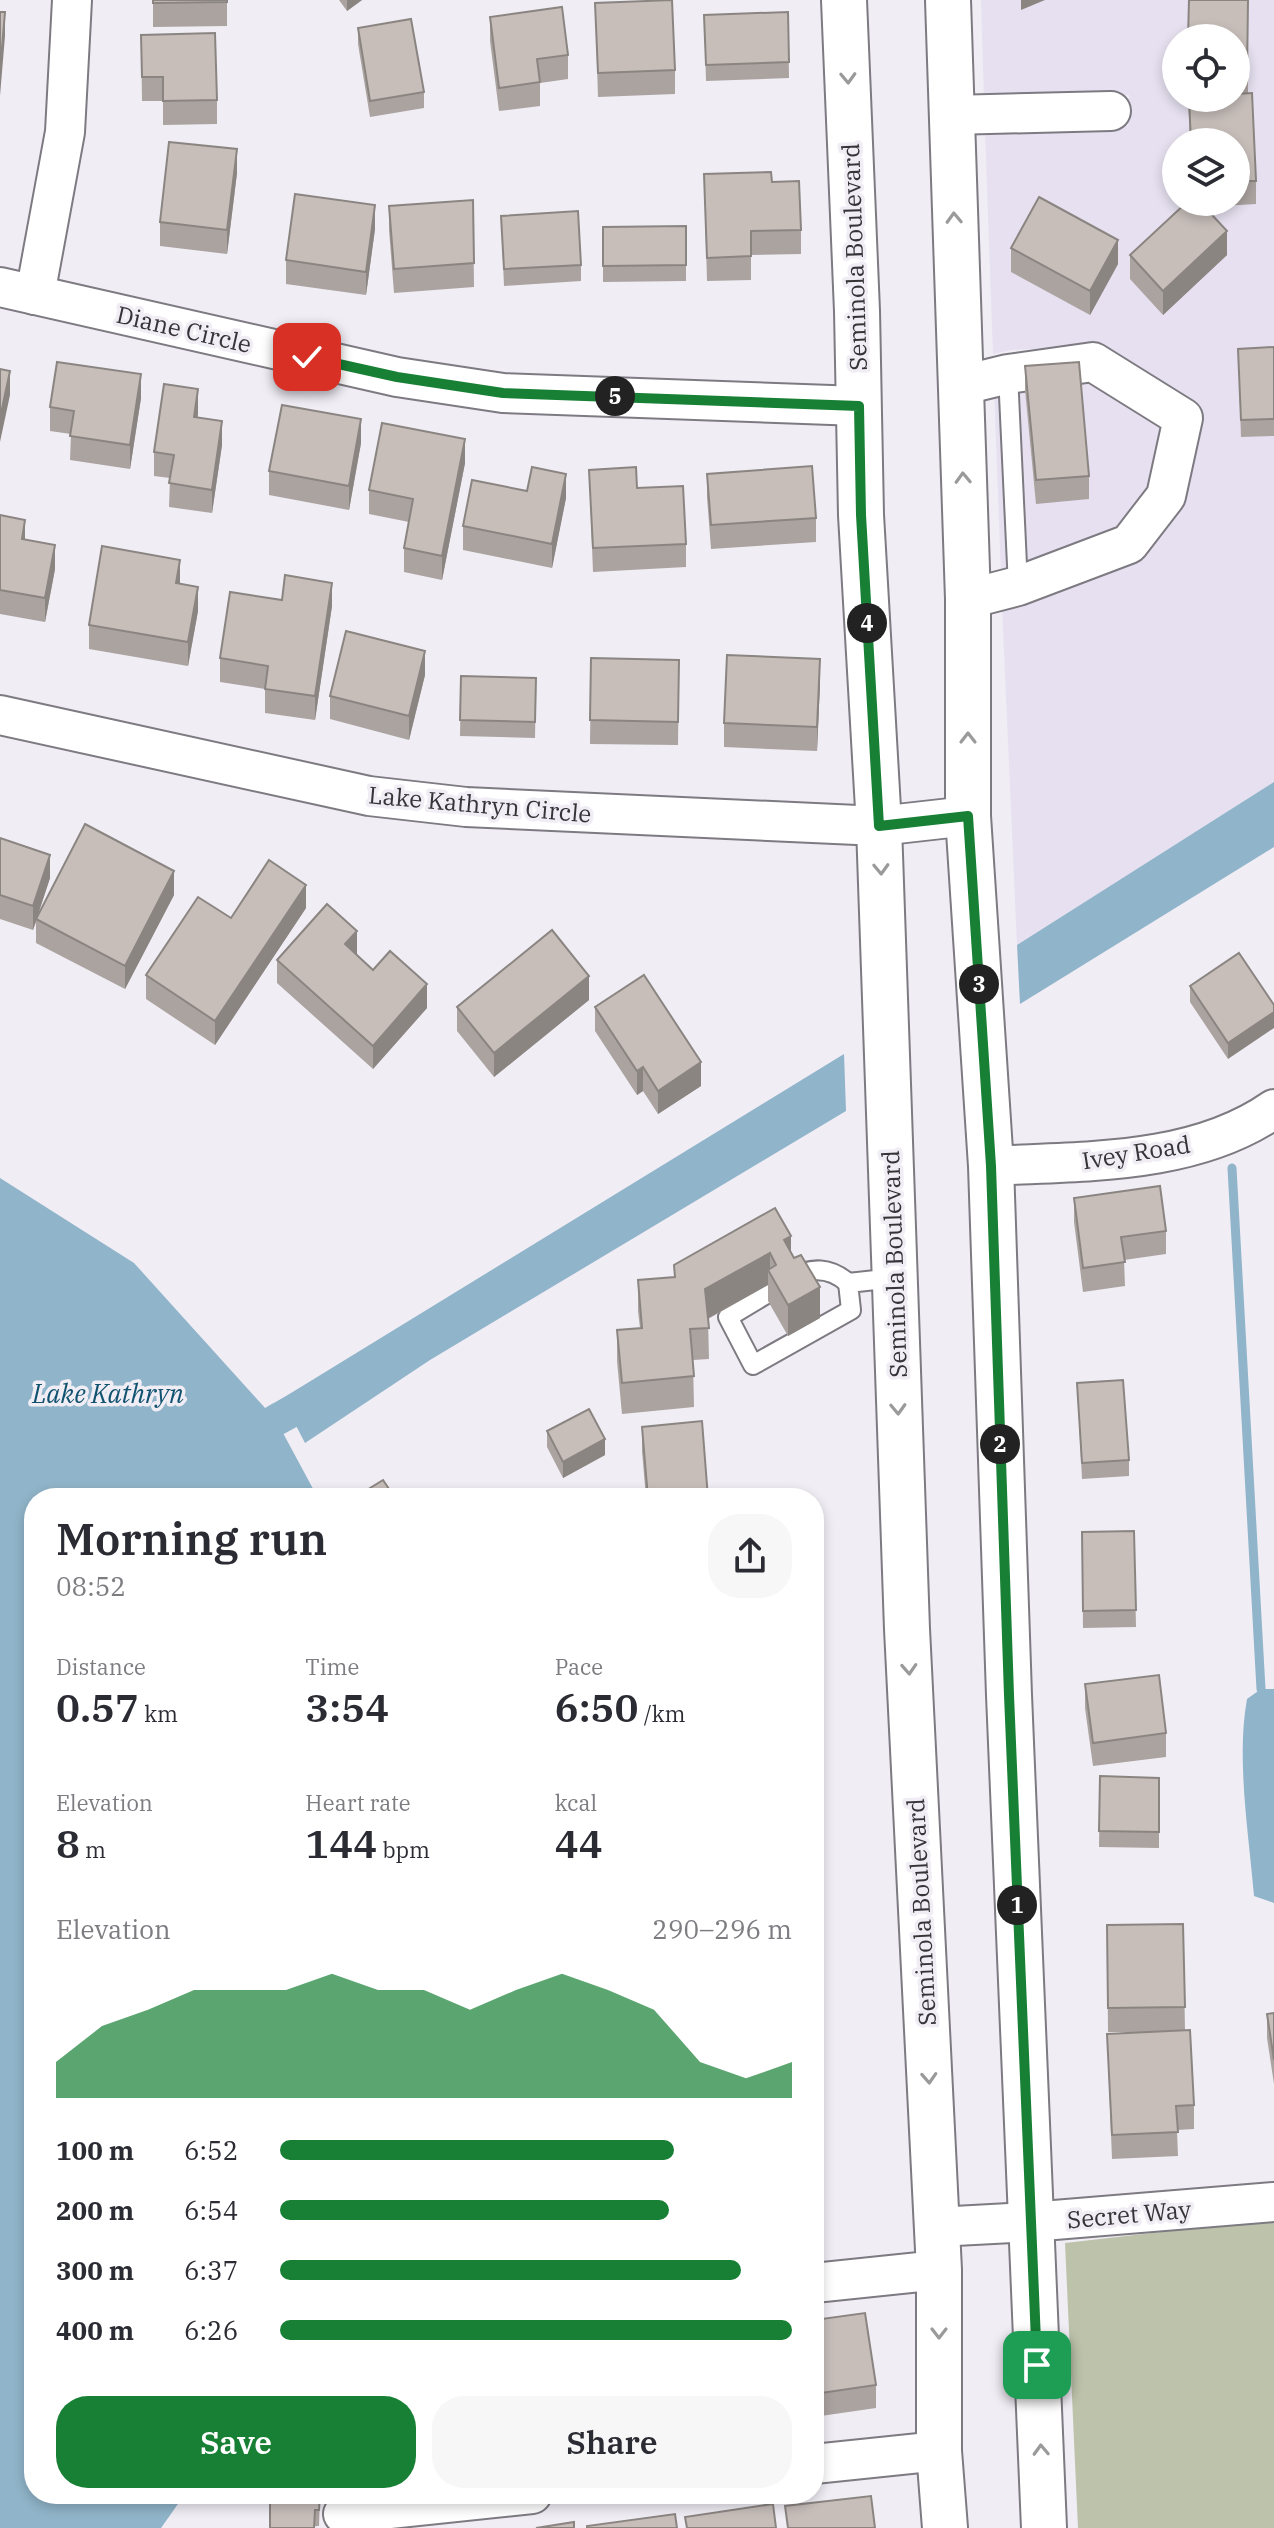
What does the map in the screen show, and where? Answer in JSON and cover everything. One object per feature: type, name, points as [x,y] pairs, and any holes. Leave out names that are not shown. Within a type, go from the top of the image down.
[{"type":"main road","name":"Seminola Boulevard","points":[[844,0],[861,515],[879,826],[907,1629],[939,2270],[939,2451],[945,2528]]},
{"type":"main road","points":[[948,0],[968,599],[968,816],[991,1166],[1044,2528]]},
{"type":"street","name":"Diane Circle","points":[[72,0],[65,132],[18,291],[397,377],[503,393],[859,406]]},
{"type":"street","points":[[951,115],[1111,111]]},
{"type":"street","points":[[959,386],[1008,374],[1093,362],[1183,418],[1166,496],[1129,544],[1018,586],[968,599]]},
{"type":"street","name":"Lake Kathryn Circle","points":[[0,715],[369,796],[466,807],[879,826],[968,816]]},
{"type":"street","name":"Ivey Road","points":[[991,1166],[1126,1158],[1163,1152],[1209,1140],[1260,1119],[1274,1109]]},
{"type":"street","name":"Secret Way","points":[[936,2227],[1274,2202]]},
{"type":"street","points":[[824,2282],[939,2270]]},
{"type":"street","points":[[824,2463],[939,2451]]},
{"type":"street","points":[[344,2512],[428,2504]]},
{"type":"lane","points":[[1008,374],[1018,586]]},
{"type":"lane","points":[[826,1270],[838,1273],[848,1283],[851,1310],[753,1365],[728,1317],[802,1272],[826,1270]]},
{"type":"lane","points":[[848,1283],[894,1278]]},
{"type":"shaded area","points":[[981,0],[1274,0],[1274,782],[1017,945],[1002,606],[1136,559],[1201,421],[1093,346],[1011,350],[993,354],[985,130],[1128,126],[1129,95],[984,99]]},
{"type":"shaded area","points":[[1088,378],[1164,426],[1149,491],[1118,532],[1001,574],[994,386]]},
{"type":"green space","points":[[1274,2219],[1274,2528],[1078,2528],[1065,2243]]},
{"type":"water","points":[[1274,782],[1274,847],[1020,1004],[1017,945]]},
{"type":"water","points":[[844,1054],[846,1111],[430,1360],[305,1443],[290,1414],[278,1401]]},
{"type":"water","name":"Lake Kathryn","points":[[0,1178],[134,1263],[276,1420],[313,1488],[24,1488],[24,2504],[178,2504],[161,2528],[0,2528]]},
{"type":"water","points":[[1261,1689],[1274,1689],[1274,1903],[1254,1896],[1244,1797],[1243,1747],[1247,1699]]},
{"type":"building","points":[[153,0],[227,0],[227,2],[153,3]]},
{"type":"building","points":[[672,0],[675,70],[598,73],[595,3]]},
{"type":"building","points":[[1189,0],[1248,0],[1248,24],[1188,24]]},
{"type":"building","points":[[562,7],[568,55],[537,59],[540,82],[499,88],[490,17]]},
{"type":"building","points":[[0,12],[5,12],[0,72]]},
{"type":"building","points":[[788,12],[789,62],[706,65],[704,15]]},
{"type":"building","points":[[411,19],[424,92],[370,101],[358,28]]},
{"type":"building","points":[[215,33],[217,100],[163,101],[163,77],[142,77],[141,35]]},
{"type":"building","points":[[1250,93],[1256,181],[1250,181],[1250,128],[1190,128],[1190,112],[1250,112]]},
{"type":"building","points":[[169,142],[237,149],[227,230],[160,222]]},
{"type":"building","points":[[771,172],[772,182],[799,181],[801,230],[751,231],[751,256],[707,258],[704,174]]},
{"type":"building","points":[[295,194],[375,205],[366,272],[286,260]]},
{"type":"building","points":[[1039,197],[1118,240],[1090,291],[1011,248]]},
{"type":"building","points":[[473,200],[474,263],[394,269],[389,206]]},
{"type":"building","points":[[578,211],[581,265],[504,269],[501,216]]},
{"type":"building","points":[[1172,216],[1213,216],[1227,231],[1163,291],[1130,255]]},
{"type":"building","points":[[686,226],[686,265],[603,266],[603,227]]},
{"type":"building","points":[[1274,347],[1274,419],[1241,420],[1238,349]]},
{"type":"building","points":[[57,362],[141,374],[130,445],[70,436],[74,411],[50,407]]},
{"type":"building","points":[[1079,362],[1089,476],[1036,480],[1025,366]]},
{"type":"building","points":[[0,369],[10,371],[0,418]]},
{"type":"building","points":[[164,384],[198,389],[194,417],[222,421],[212,490],[169,483],[174,455],[154,452]]},
{"type":"building","points":[[282,405],[361,419],[349,486],[269,471]]},
{"type":"building","points":[[382,423],[465,439],[442,556],[404,548],[413,499],[369,490]]},
{"type":"building","points":[[812,466],[816,518],[711,525],[707,474]]},
{"type":"building","points":[[532,467],[566,474],[552,544],[463,526],[472,480],[527,491]]},
{"type":"building","points":[[636,467],[637,488],[683,486],[686,544],[593,548],[589,470]]},
{"type":"building","points":[[0,515],[25,520],[22,539],[55,545],[45,598],[0,590]]},
{"type":"building","points":[[102,546],[180,560],[176,583],[198,587],[188,642],[89,625]]},
{"type":"building","points":[[285,575],[332,583],[315,696],[265,689],[268,666],[220,658],[230,592],[282,600]]},
{"type":"building","points":[[346,631],[425,651],[409,716],[330,696]]},
{"type":"building","points":[[727,655],[820,659],[817,727],[724,723]]},
{"type":"building","points":[[591,658],[679,660],[678,722],[590,720]]},
{"type":"building","points":[[461,676],[536,678],[535,722],[460,720]]},
{"type":"building","points":[[85,824],[174,871],[125,966],[36,919]]},
{"type":"building","points":[[0,838],[50,855],[33,906],[0,895]]},
{"type":"building","points":[[269,860],[306,885],[215,1021],[146,975],[198,897],[231,918]]},
{"type":"building","points":[[327,904],[357,931],[345,944],[373,970],[390,951],[427,984],[373,1046],[277,960]]},
{"type":"building","points":[[552,930],[589,976],[494,1053],[457,1007]]},
{"type":"building","points":[[1239,953],[1274,1005],[1274,1012],[1228,1043],[1190,986]]},
{"type":"building","points":[[644,975],[701,1062],[658,1091],[643,1067],[637,1071],[595,1007]]},
{"type":"building","points":[[1160,1186],[1166,1231],[1121,1237],[1125,1262],[1083,1268],[1074,1198]]},
{"type":"building","points":[[775,1208],[791,1236],[784,1240],[794,1258],[801,1255],[820,1287],[788,1305],[768,1270],[776,1265],[770,1253],[705,1289],[709,1328],[690,1329],[694,1376],[622,1383],[617,1330],[642,1328],[638,1280],[675,1277],[674,1265]]},
{"type":"building","points":[[1123,1380],[1129,1460],[1082,1463],[1077,1383]]},
{"type":"building","points":[[589,1409],[605,1439],[563,1462],[547,1431]]},
{"type":"building","points":[[702,1421],[707,1488],[647,1488],[642,1427]]},
{"type":"building","points":[[383,1480],[388,1488],[370,1488]]},
{"type":"building","points":[[1134,1531],[1136,1610],[1083,1611],[1082,1532]]},
{"type":"building","points":[[1159,1675],[1166,1733],[1093,1743],[1085,1684]]},
{"type":"building","points":[[1100,1776],[1159,1778],[1159,1832],[1099,1831]]},
{"type":"building","points":[[1183,1924],[1185,2007],[1108,2008],[1107,1925]]},
{"type":"building","points":[[1274,2013],[1274,2060],[1267,2014]]},
{"type":"building","points":[[1190,2030],[1194,2105],[1176,2106],[1178,2132],[1112,2135],[1107,2034]]},
{"type":"building","points":[[865,2313],[876,2385],[824,2393],[824,2319]]},
{"type":"building","points":[[871,2496],[875,2528],[788,2528],[785,2506],[824,2504],[824,2501]]},
{"type":"building","points":[[270,2504],[319,2504],[319,2510],[315,2510],[314,2528],[270,2528]]},
{"type":"building","points":[[773,2504],[776,2528],[687,2528],[685,2517]]},
{"type":"building","points":[[675,2514],[677,2528],[587,2528],[587,2526]]},
{"type":"building","points":[[574,2522],[574,2528],[536,2528]]},
{"type":"waterway","points":[[1232,1168],[1261,1689]]},
{"type":"waterway","points":[[276,1420],[327,1392]]},
{"type":"route","points":[[307,357],[397,377],[503,393],[859,406],[861,515],[879,826],[968,816],[991,1166],[1037,2365]]}]
